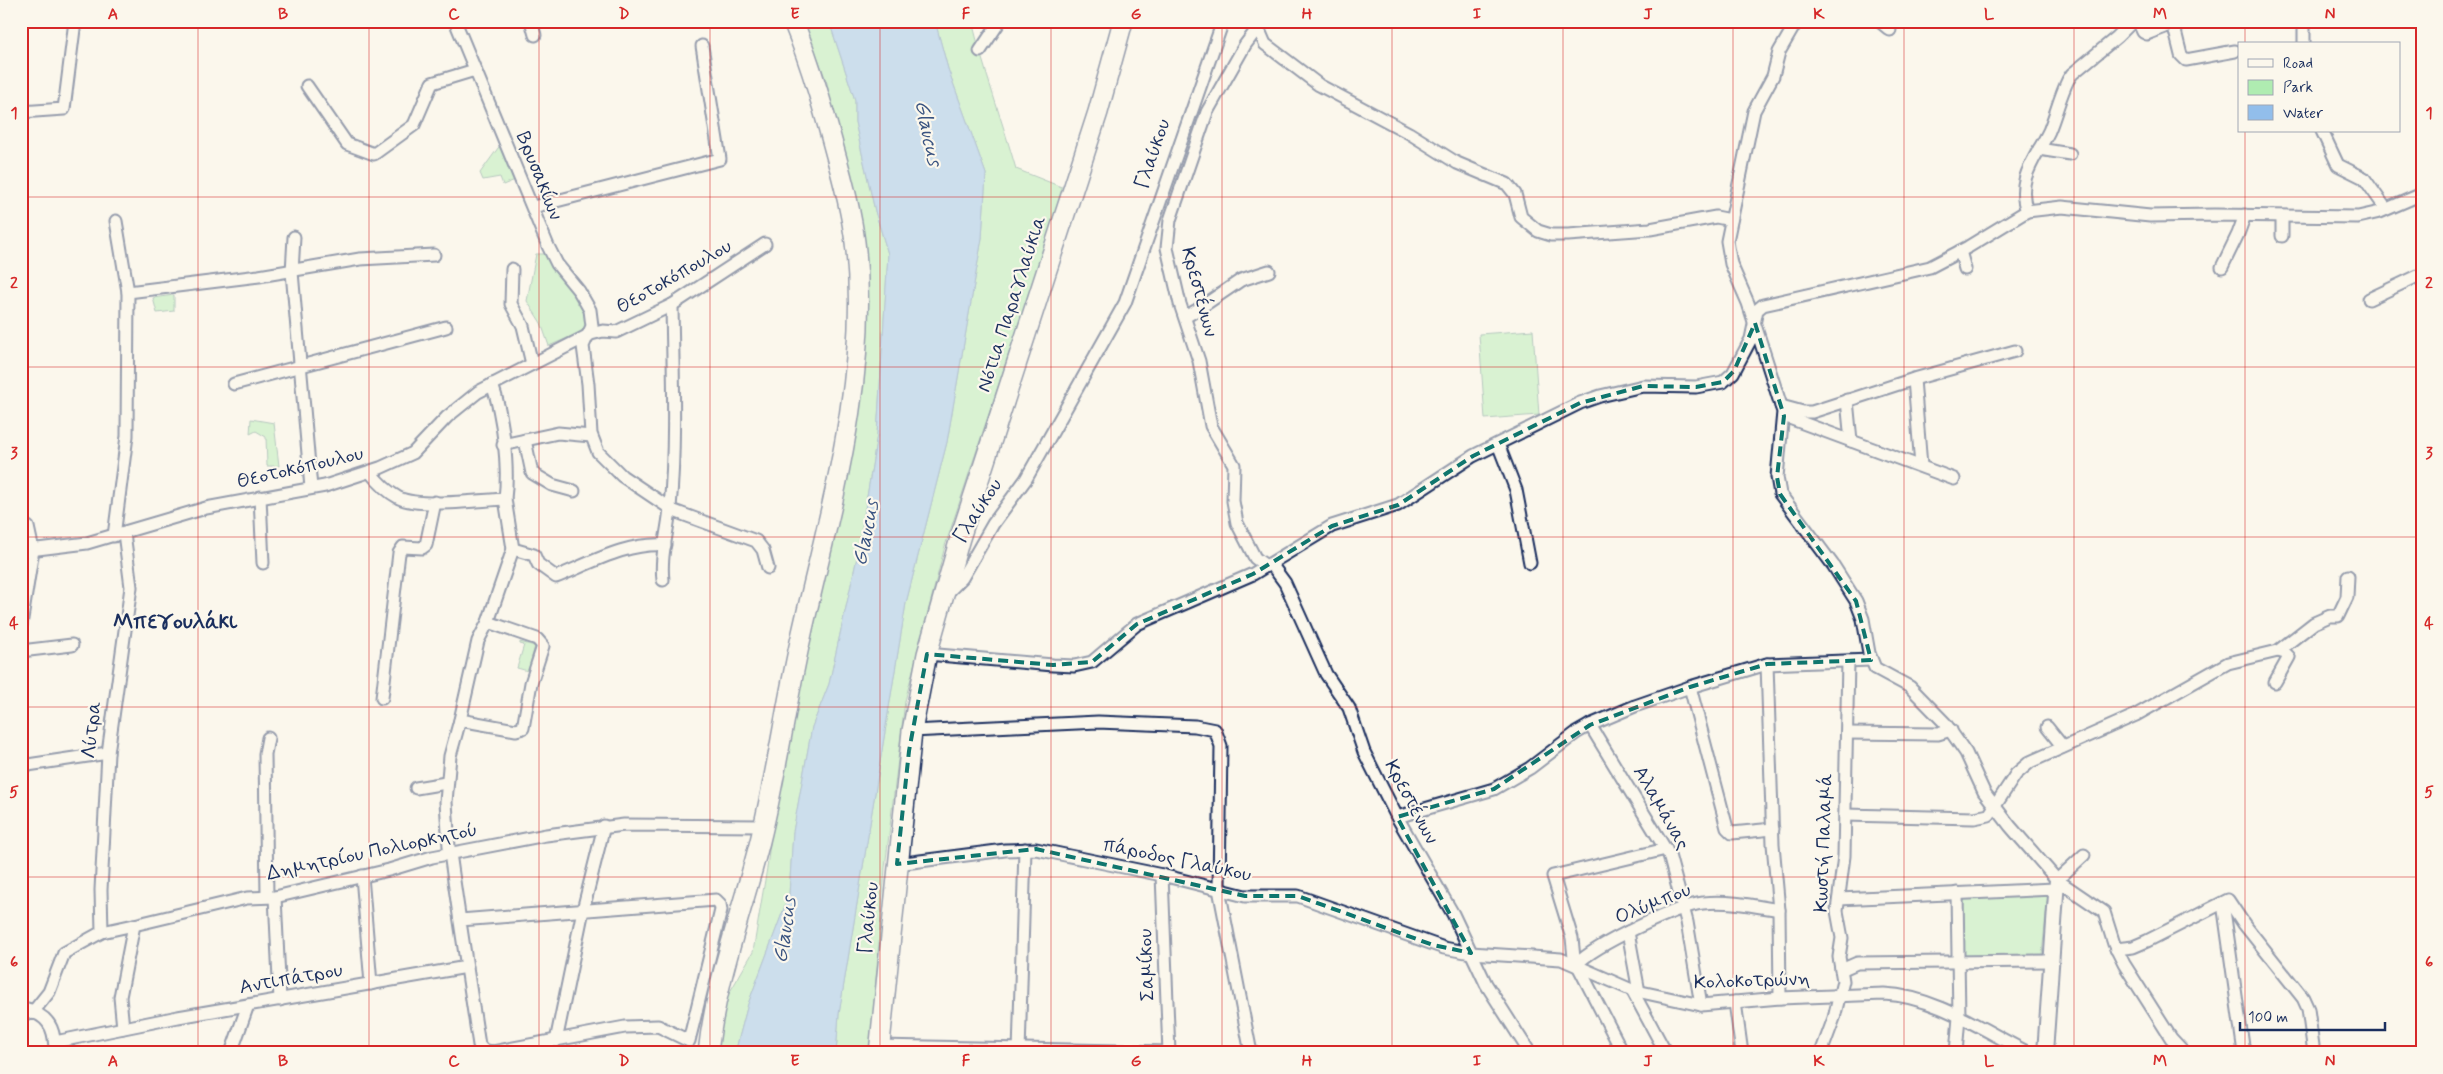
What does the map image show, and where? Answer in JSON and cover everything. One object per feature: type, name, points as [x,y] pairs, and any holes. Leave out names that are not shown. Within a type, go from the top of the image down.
[{"type":"main road","points":[[708,1046],[725,968],[763,826],[801,634],[837,482],[854,368],[858,297],[856,252],[850,203],[816,84],[793,21]]},
{"type":"main road","name":"Νότια Παραγλαύκια","points":[[941,600],[1098,112],[1123,21]]},
{"type":"main road","name":"Γλαύκου","points":[[879,1049],[912,731],[927,654],[941,600]]},
{"type":"street","points":[[21,112],[64,109],[75,21]]},
{"type":"street","name":"Βρυσακίων","points":[[455,21],[553,257],[590,310],[592,324],[583,346],[592,436]]},
{"type":"street","points":[[531,21],[535,35]]},
{"type":"street","points":[[980,51],[1000,21]]},
{"type":"street","name":"Γλαύκου","points":[[941,600],[962,578],[993,524],[1026,479],[1125,303],[1223,21]]},
{"type":"street","points":[[1797,21],[1779,52],[1773,76],[1754,111],[1727,241],[1730,260],[1755,322],[1783,411],[1777,477],[1780,494],[1836,570],[1856,601],[1863,619],[1871,660],[1881,672],[1910,687],[1950,730],[1966,753],[1984,792],[1995,808],[2056,884],[2104,912],[2116,949],[2171,1038],[2185,1053]]},
{"type":"street","points":[[1879,21],[1890,30]]},
{"type":"street","points":[[2028,211],[2024,199],[2024,179],[2072,74],[2117,37],[2133,21]]},
{"type":"street","points":[[2138,21],[2143,32],[2146,34],[2170,25],[2174,27],[2181,55],[2186,60],[2235,51]]},
{"type":"street","points":[[2304,21],[2304,42]]},
{"type":"street","points":[[1256,25],[1265,44],[1300,72],[1338,97],[1409,133],[1457,163],[1507,184],[1515,194],[1522,217],[1538,231],[1551,235],[1568,235],[1650,229],[1715,217],[1731,220]]},
{"type":"street","name":"Κρεστένων","points":[[1256,25],[1207,112],[1170,220],[1167,248],[1199,361],[1211,426],[1234,465],[1234,509],[1239,529],[1255,558],[1268,565],[1285,583],[1326,674],[1349,708],[1364,752],[1397,817],[1453,914],[1486,984],[1530,1053]]},
{"type":"street","points":[[533,207],[720,159],[702,46]]},
{"type":"street","points":[[307,86],[347,144],[374,154],[414,125],[432,83],[475,70]]},
{"type":"street","points":[[2322,132],[2338,165],[2364,178],[2386,210]]},
{"type":"street","points":[[2039,148],[2070,154]]},
{"type":"street","points":[[927,654],[1053,665],[1086,664],[1098,658],[1137,624],[1268,565],[1332,526],[1398,505],[1452,468],[1580,403],[1608,394],[1649,385],[1696,388],[1723,382],[1734,371],[1751,339],[1757,310],[1768,303],[1925,268],[1960,251],[2028,211],[2062,207],[2150,216],[2358,217],[2386,210],[2420,197]]},
{"type":"street","points":[[2222,267],[2245,215]]},
{"type":"street","points":[[2282,217],[2282,236]]},
{"type":"street","name":"Λύτρα","points":[[102,932],[101,890],[108,753],[117,675],[129,609],[130,571],[119,534],[127,436],[128,292],[116,221]]},
{"type":"street","points":[[294,236],[292,272],[311,488]]},
{"type":"street","name":"Θεοτοκόπουλου","points":[[27,550],[87,543],[206,508],[311,488],[370,472],[412,453],[458,408],[492,384],[586,337],[603,331],[616,332],[672,305],[765,244]]},
{"type":"street","points":[[1960,251],[1966,269]]},
{"type":"street","points":[[128,292],[292,272],[360,259],[434,255]]},
{"type":"street","points":[[512,269],[511,304],[523,326],[532,364]]},
{"type":"street","points":[[1185,317],[1240,280],[1269,271]]},
{"type":"street","points":[[2369,299],[2422,274]]},
{"type":"street","points":[[663,580],[662,562],[670,508],[674,416],[672,305]]},
{"type":"street","points":[[234,384],[446,327]]},
{"type":"street","points":[[1783,411],[1809,413],[1914,378],[2015,351]]},
{"type":"street","points":[[1914,378],[1922,466]]},
{"type":"street","points":[[460,920],[716,900],[720,904],[721,910],[689,1041],[658,1026],[626,1027],[556,1042],[492,1052],[483,1050],[479,1045],[467,967],[450,854],[446,824],[446,783],[452,748],[476,646],[482,630],[488,622],[513,550],[505,499],[506,484],[500,409],[492,384]]},
{"type":"street","points":[[1848,400],[1851,441]]},
{"type":"street","points":[[1783,411],[1851,441],[1954,478]]},
{"type":"street","points":[[503,445],[558,433],[592,436],[598,452],[614,468],[670,508],[721,529],[753,539],[763,550],[768,568]]},
{"type":"street","points":[[525,440],[532,473],[552,485],[574,491]]},
{"type":"street","points":[[1498,444],[1516,490],[1530,563]]},
{"type":"street","points":[[370,472],[379,482],[400,498],[434,502],[505,499]]},
{"type":"street","points":[[260,497],[263,563]]},
{"type":"street","points":[[382,698],[399,553],[403,547],[422,548],[426,545],[434,502]]},
{"type":"street","points":[[21,625],[28,527]]},
{"type":"street","points":[[513,550],[534,555],[538,564],[556,577],[627,548],[649,544],[665,545]]},
{"type":"street","points":[[1845,815],[1974,818],[1989,815],[2021,769],[2030,762],[2142,711],[2228,663],[2278,651],[2314,622],[2330,616],[2338,616],[2347,597],[2348,576]]},
{"type":"street","points":[[460,720],[516,730],[523,728],[531,683],[543,646],[536,640],[488,622]]},
{"type":"street","points":[[21,651],[72,645]]},
{"type":"street","points":[[2275,682],[2289,657],[2278,651]]},
{"type":"street","points":[[1397,817],[1494,789],[1530,768],[1576,733],[1590,725],[1635,706],[1690,687],[1767,664],[1871,660]]},
{"type":"street","name":"Κωστή Παλαμά","points":[[1821,1053],[1840,997],[1843,981],[1839,957],[1842,940],[1838,914],[1843,874],[1848,661]]},
{"type":"street","points":[[1767,664],[1773,829],[1779,910],[1780,998]]},
{"type":"street","points":[[1690,687],[1727,828],[1732,833],[1773,829]]},
{"type":"street","points":[[912,731],[1098,722],[1195,726],[1215,730],[1220,737],[1221,746],[1219,889],[1251,1053]]},
{"type":"street","name":"Αλαμάνας","points":[[1590,725],[1666,849],[1684,909],[1701,1005]]},
{"type":"street","points":[[2047,727],[2063,747]]},
{"type":"street","points":[[1847,733],[1938,734],[1950,730]]},
{"type":"street","points":[[268,738],[265,754],[271,896],[280,1000]]},
{"type":"street","points":[[21,766],[108,753]]},
{"type":"street","points":[[416,788],[446,783]]},
{"type":"street","points":[[556,1042],[583,910],[604,826]]},
{"type":"street","name":"Δημητρίου Πολιορκητού","points":[[27,1011],[49,992],[64,953],[102,932],[247,898],[271,896],[450,854],[546,835],[604,826],[763,826]]},
{"type":"street","points":[[1019,1051],[1025,849]]},
{"type":"street","name":"πάροδος Γλαύκου","points":[[897,864],[1036,849],[1162,875],[1245,896],[1298,896],[1433,945],[1471,953]]},
{"type":"street","points":[[1623,1053],[1573,954],[1572,938],[1553,876],[1666,849]]},
{"type":"street","points":[[2044,1053],[2049,960],[2056,884],[2084,855]]},
{"type":"street","name":"Σαμίκου","points":[[1162,875],[1169,1052]]},
{"type":"street","points":[[362,876],[371,984]]},
{"type":"street","points":[[1839,899],[1957,893],[2056,884]]},
{"type":"street","points":[[1956,1053],[1959,1018],[1957,893]]},
{"type":"street","points":[[2116,949],[2133,947],[2147,941],[2226,901]]},
{"type":"street","points":[[2226,901],[2244,1053]]},
{"type":"street","points":[[2226,901],[2304,998],[2308,1009],[2314,1053]]},
{"type":"street","name":"Ολύμπου","points":[[1577,964],[1593,950],[1628,932],[1684,909],[1709,902],[1779,910]]},
{"type":"street","points":[[122,1028],[120,997],[134,924]]},
{"type":"street","points":[[1628,932],[1636,991],[1666,1052]]},
{"type":"street","name":"Κολοκοτρώνη","points":[[1471,953],[1553,958],[1577,964],[1592,974],[1636,991],[1701,1005],[1780,998],[1896,995],[1930,1005],[2029,1053]]},
{"type":"street","points":[[1841,970],[1857,963],[2049,960]]},
{"type":"street","name":"Αντιπάτρου","points":[[55,1047],[122,1028],[467,967]]},
{"type":"street","points":[[1736,1002],[1742,1053]]},
{"type":"street","points":[[231,1053],[248,1006]]},
{"type":"street","points":[[27,1011],[49,1022],[55,1047]]},
{"type":"street","points":[[879,1049],[1169,1052]]},
{"type":"highlighted area","points":[[1755,323],[1784,416],[1777,477],[1780,494],[1856,601],[1871,660],[1767,664],[1690,687],[1590,725],[1494,789],[1397,817],[1471,953],[1433,945],[1298,896],[1245,896],[1036,849],[897,864],[909,751],[927,654],[1053,665],[1092,662],[1137,624],[1253,574],[1332,526],[1398,505],[1473,456],[1580,403],[1643,386],[1696,387],[1723,382],[1734,371]]},
{"type":"green space","points":[[804,21],[829,21],[855,100],[855,122],[875,211],[888,254],[877,435],[858,553],[829,684],[812,727],[793,832],[789,895],[748,1004],[735,1053],[714,1053],[727,997],[753,952],[767,868],[777,785],[837,508],[859,274],[827,83]]},
{"type":"green space","points":[[935,21],[972,21],[1016,169],[1064,188],[945,546],[905,701],[885,868],[870,1053],[836,1053],[839,1014],[906,603],[947,442],[982,238],[986,174],[948,69]]},
{"type":"green space","points":[[501,144],[515,180],[503,185],[500,177],[483,180],[480,173]]},
{"type":"green space","points":[[536,254],[546,254],[557,272],[576,295],[588,323],[581,332],[549,346],[541,323],[527,301]]},
{"type":"green space","points":[[174,295],[174,311],[157,313],[153,298]]},
{"type":"green space","points":[[1533,330],[1539,415],[1485,419],[1479,334]]},
{"type":"green space","points":[[251,419],[274,423],[279,466],[267,466],[266,437],[256,431],[250,434]]},
{"type":"green space","points":[[520,642],[535,646],[528,671],[517,668],[524,645],[520,644]]},
{"type":"green space","points":[[2048,894],[2042,955],[1962,956],[1961,896]]},
{"type":"water","name":"Glaucus","points":[[829,21],[935,21],[948,69],[986,174],[982,238],[947,442],[906,603],[839,1014],[836,1053],[735,1053],[748,1004],[789,895],[793,832],[812,727],[829,684],[858,553],[877,435],[888,254],[875,211],[855,122],[855,100]]},
{"type":"district","name":"Μπεγουλάκι","points":[[175,622]]}]
